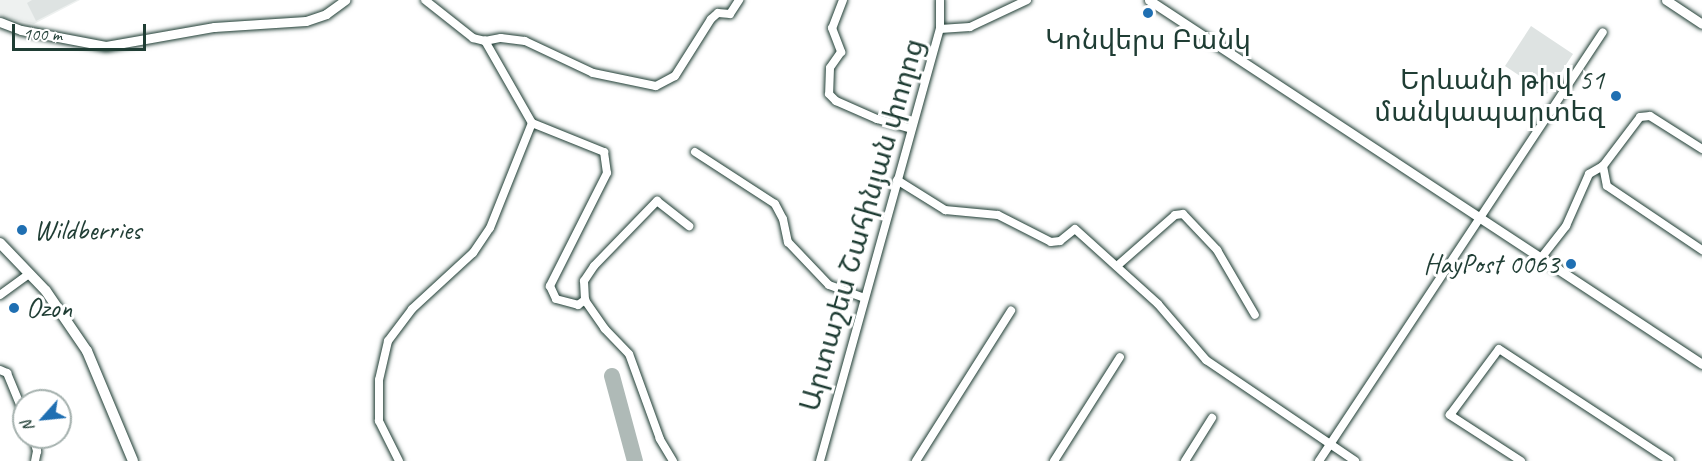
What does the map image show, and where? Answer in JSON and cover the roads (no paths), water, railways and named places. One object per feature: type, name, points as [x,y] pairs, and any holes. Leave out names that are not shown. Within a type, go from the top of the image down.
[{"type":"main road","points":[[0,243],[30,273],[87,351],[133,461]]},
{"type":"street","points":[[0,22],[21,30],[106,46],[214,27],[306,21],[326,14],[345,0]]},
{"type":"street","points":[[425,0],[472,38],[485,41],[501,38],[525,41],[593,73],[656,86],[675,76],[714,15],[730,14],[739,0]]},
{"type":"street","points":[[843,0],[832,28],[841,52],[830,68],[829,94],[836,101],[877,119],[911,129]]},
{"type":"street","name":"Արտաշես Շահինյան փողոց","points":[[820,461],[940,29],[940,0]]},
{"type":"street","points":[[940,29],[970,27],[1027,0]]},
{"type":"street","points":[[1149,0],[1702,364]]},
{"type":"street","points":[[1666,0],[1702,24]]},
{"type":"street","points":[[1319,461],[1603,32]]},
{"type":"street","points":[[485,41],[532,123],[604,152],[607,173],[550,286],[556,299],[578,304],[585,300]]},
{"type":"street","points":[[1541,258],[1569,218],[1586,180],[1602,166],[1644,116],[1702,149]]},
{"type":"street","points":[[399,461],[379,421],[379,380],[388,341],[412,309],[473,253],[490,228],[532,123]]},
{"type":"street","points":[[695,152],[775,204],[789,242],[829,285],[864,298]]},
{"type":"street","points":[[1602,166],[1607,186],[1702,250]]},
{"type":"street","points":[[897,180],[945,210],[998,214],[1050,242],[1060,241],[1075,229],[1158,304],[1206,360],[1354,461]]},
{"type":"street","points":[[673,461],[660,439],[629,354],[605,329],[585,300],[584,281],[588,273],[657,201],[689,226]]},
{"type":"street","points":[[1117,266],[1175,215],[1183,214],[1217,250],[1255,315]]},
{"type":"street","points":[[0,295],[30,273]]},
{"type":"street","points":[[916,461],[1011,311]]},
{"type":"street","points":[[1521,461],[1450,416],[1499,349],[1670,461]]},
{"type":"street","points":[[1054,461],[1120,357]]},
{"type":"street","points":[[0,370],[7,373],[14,389]]},
{"type":"street","points":[[1185,461],[1212,418]]},
{"type":"waterway","points":[[612,376],[635,461]]},
{"type":"place","name":"Կոնվերս Բանկ","points":[[1148,13]]},
{"type":"place","name":"Երևանի թիվ 51 մանկապարտեզ","points":[[1616,96]]},
{"type":"place","name":"Wildberries","points":[[22,230]]},
{"type":"place","name":"HayPost 0063","points":[[1571,264]]},
{"type":"place","name":"Ozon","points":[[14,308]]}]
